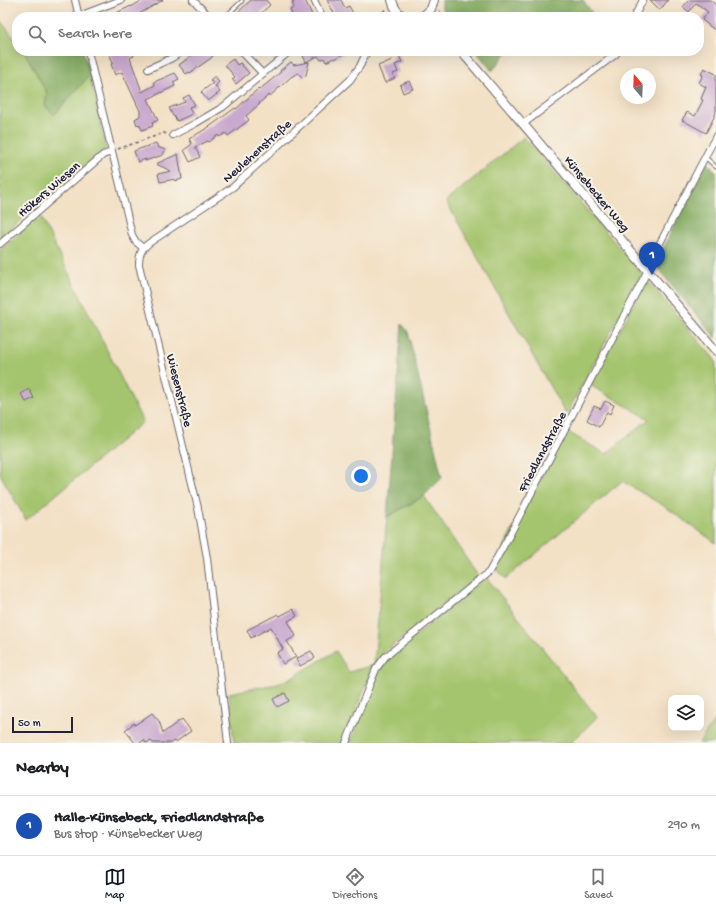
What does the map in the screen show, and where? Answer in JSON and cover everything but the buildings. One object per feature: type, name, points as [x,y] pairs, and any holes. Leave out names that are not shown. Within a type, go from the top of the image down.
[{"type":"street","points":[[75,0],[78,12]]},
{"type":"street","points":[[90,12],[121,0]]},
{"type":"street","points":[[193,0],[205,12]]},
{"type":"street","points":[[314,0],[320,12]]},
{"type":"street","points":[[430,12],[434,0]]},
{"type":"street","points":[[637,12],[643,0]]},
{"type":"street","points":[[389,3],[393,6],[396,12]]},
{"type":"street","points":[[89,56],[132,235],[142,248]]},
{"type":"street","points":[[148,69],[175,56]]},
{"type":"street","points":[[246,56],[262,73]]},
{"type":"street","points":[[173,135],[222,107],[284,56]]},
{"type":"street","name":"Neulehenstraße","points":[[142,248],[233,186],[350,80],[360,66],[365,56]]},
{"type":"street","name":"Künsebecker Weg","points":[[465,56],[716,351]]},
{"type":"street","points":[[523,124],[613,56]]},
{"type":"street","name":"Friedlandstraße","points":[[346,743],[376,669],[385,657],[489,572],[648,270],[649,264],[716,136]]},
{"type":"street","name":"Hökers Wiesen","points":[[0,244],[103,155],[111,152]]},
{"type":"street","name":"Wiesenstraße","points":[[142,248],[139,256],[139,265],[198,508],[207,558],[228,743]]},
{"type":"lane","points":[[230,12],[242,1]]},
{"type":"lane","points":[[705,157],[716,167]]},
{"type":"path","points":[[383,12],[389,3]]},
{"type":"path","points":[[111,152],[164,133],[173,135]]},
{"type":"green space","points":[[442,0],[583,0],[591,12],[444,12],[442,9]]},
{"type":"green space","points":[[0,20],[12,36],[12,56],[27,56],[47,93],[45,106],[54,115],[90,75],[106,148],[0,238]]},
{"type":"green space","points":[[27,56],[84,56],[90,75],[54,115],[45,106],[47,93]]},
{"type":"green space","points":[[480,56],[504,56],[492,71]]},
{"type":"green space","points":[[524,137],[642,274],[566,415],[446,201]]},
{"type":"green space","points":[[707,162],[716,172],[716,338],[655,265]]},
{"type":"green space","points":[[40,216],[143,422],[26,520],[0,474],[0,250]]},
{"type":"green space","points":[[647,280],[716,361],[716,543],[664,506],[622,481],[506,579],[496,568],[509,536],[566,431],[606,454],[649,419],[590,385]]},
{"type":"green space","points":[[402,324],[408,332],[442,478],[424,496],[387,517]]},
{"type":"green space","points":[[424,496],[478,576],[382,654],[374,665],[387,517]]},
{"type":"green space","points":[[486,577],[597,717],[571,743],[350,743],[384,662]]},
{"type":"green space","points":[[336,651],[349,672],[374,665],[343,743],[234,743],[229,693],[277,684],[293,677]]},
{"type":"green space","points":[[716,718],[716,739],[714,743],[699,743]]},
{"type":"place","name":"Halle-Künsebeck, Friedlandstraße","points":[[652,275]]}]
